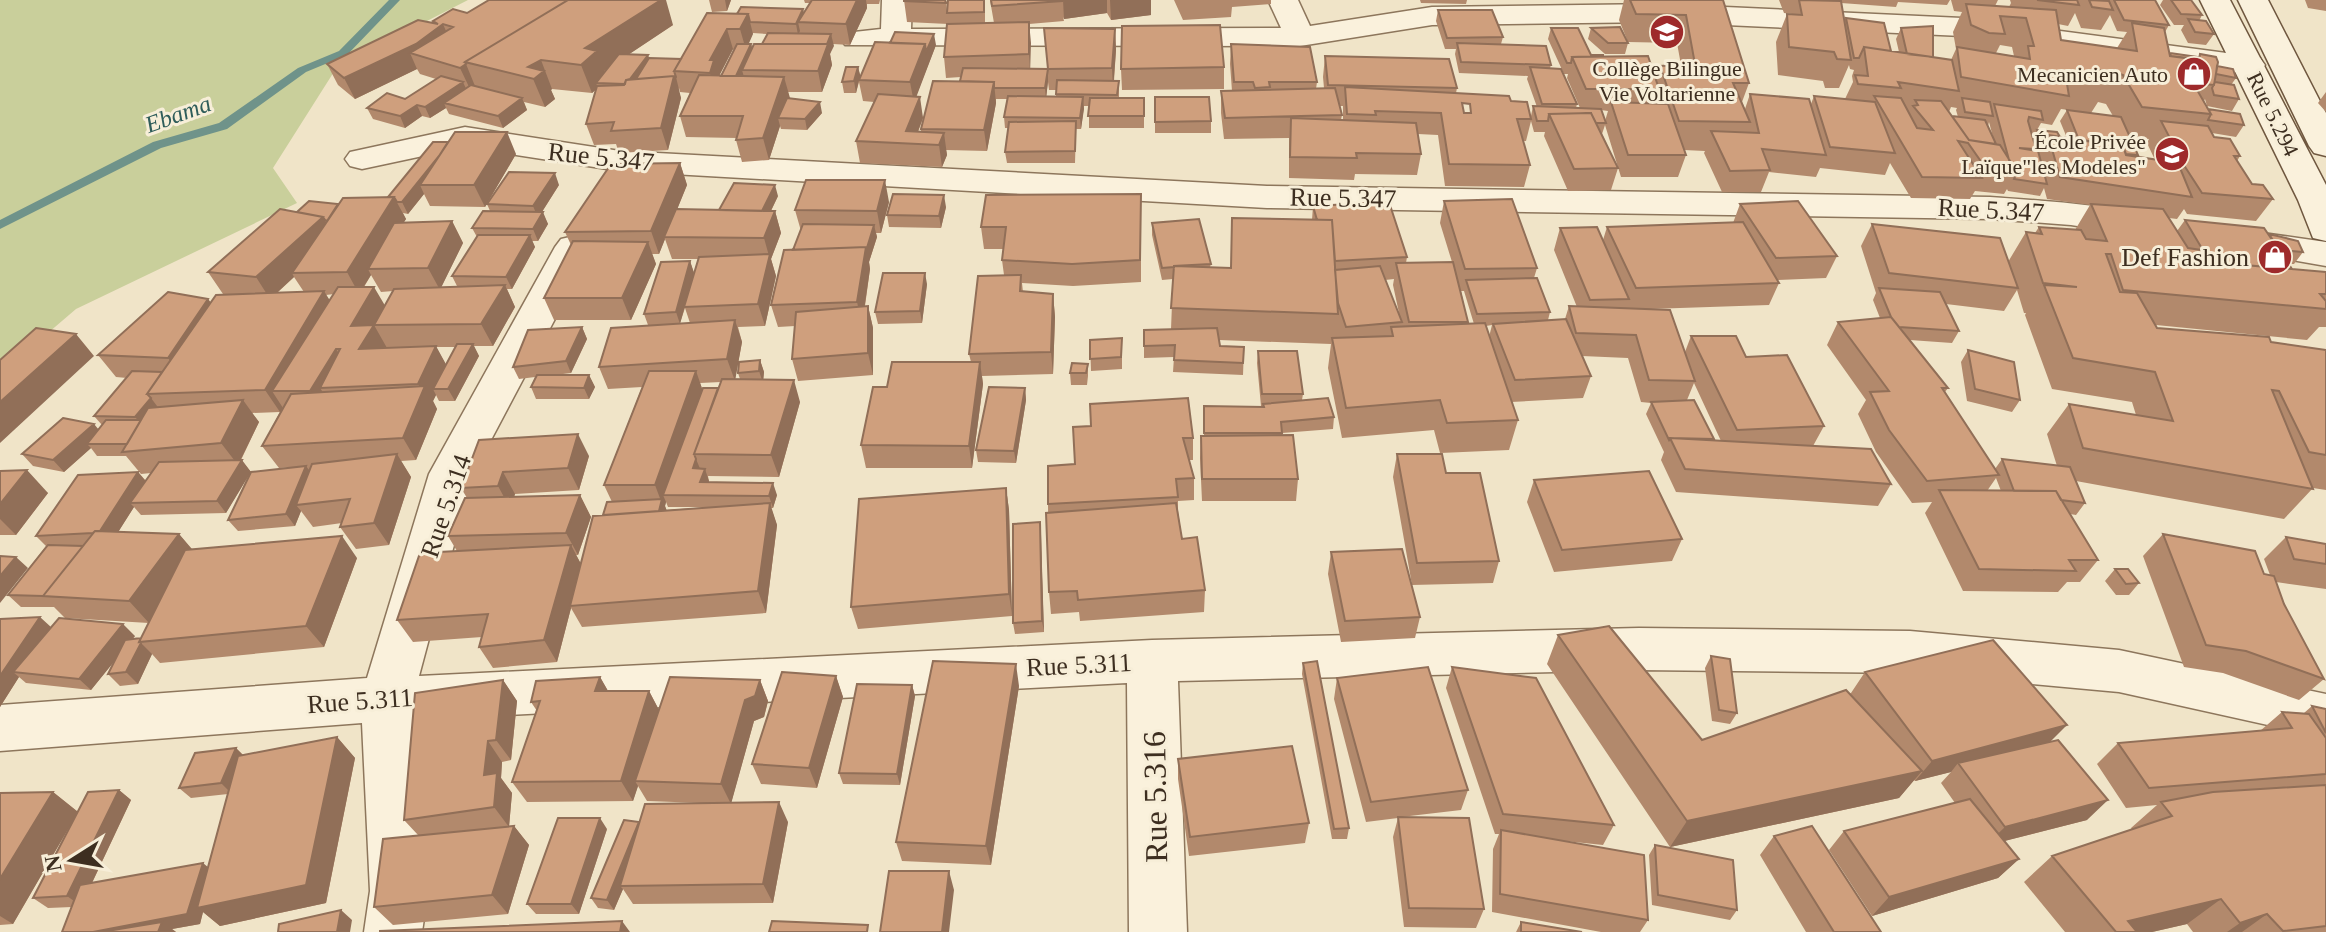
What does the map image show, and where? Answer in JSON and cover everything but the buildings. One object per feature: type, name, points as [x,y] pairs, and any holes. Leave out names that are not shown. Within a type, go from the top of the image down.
[{"type":"street","points":[[896,38],[897,0]]},
{"type":"street","points":[[1283,0],[1300,37]]},
{"type":"street","name":"Rue 5.294","points":[[2215,0],[2316,200],[2326,230]]},
{"type":"street","name":"Rue 5.294","points":[[2253,0],[2326,146]]},
{"type":"street","points":[[856,39],[1300,37],[1432,16],[1660,13],[1962,27],[2249,65]]},
{"type":"street","name":"Rue 5.347","points":[[362,159],[465,137],[548,153],[620,161],[1267,197],[1990,208],[2071,214],[2326,254]]},
{"type":"street","name":"Rue 5.314","points":[[393,932],[399,891],[387,699],[451,474],[620,161]]},
{"type":"street","name":"Rue 5.311","points":[[0,728],[387,699],[1152,661],[1639,649],[1910,652],[2119,671],[2326,716]]},
{"type":"street","name":"Rue 5.316","points":[[1152,661],[1158,932]]},
{"type":"green space","points":[[0,0],[468,0],[337,67],[273,168],[297,203],[76,309],[0,374]]},
{"type":"waterway","name":"Ebama","points":[[0,225],[157,145],[223,126],[302,70],[343,53],[395,0]]},
{"type":"place","name":"Collège Bilingue Vie Voltarienne","points":[[1667,32]]},
{"type":"place","name":"Mecanicien Auto","points":[[2194,74]]},
{"type":"place","name":"École Privée Laïque\"les Modeles\"","points":[[2172,154]]},
{"type":"place","name":"Def Fashion","points":[[2275,257]]}]
